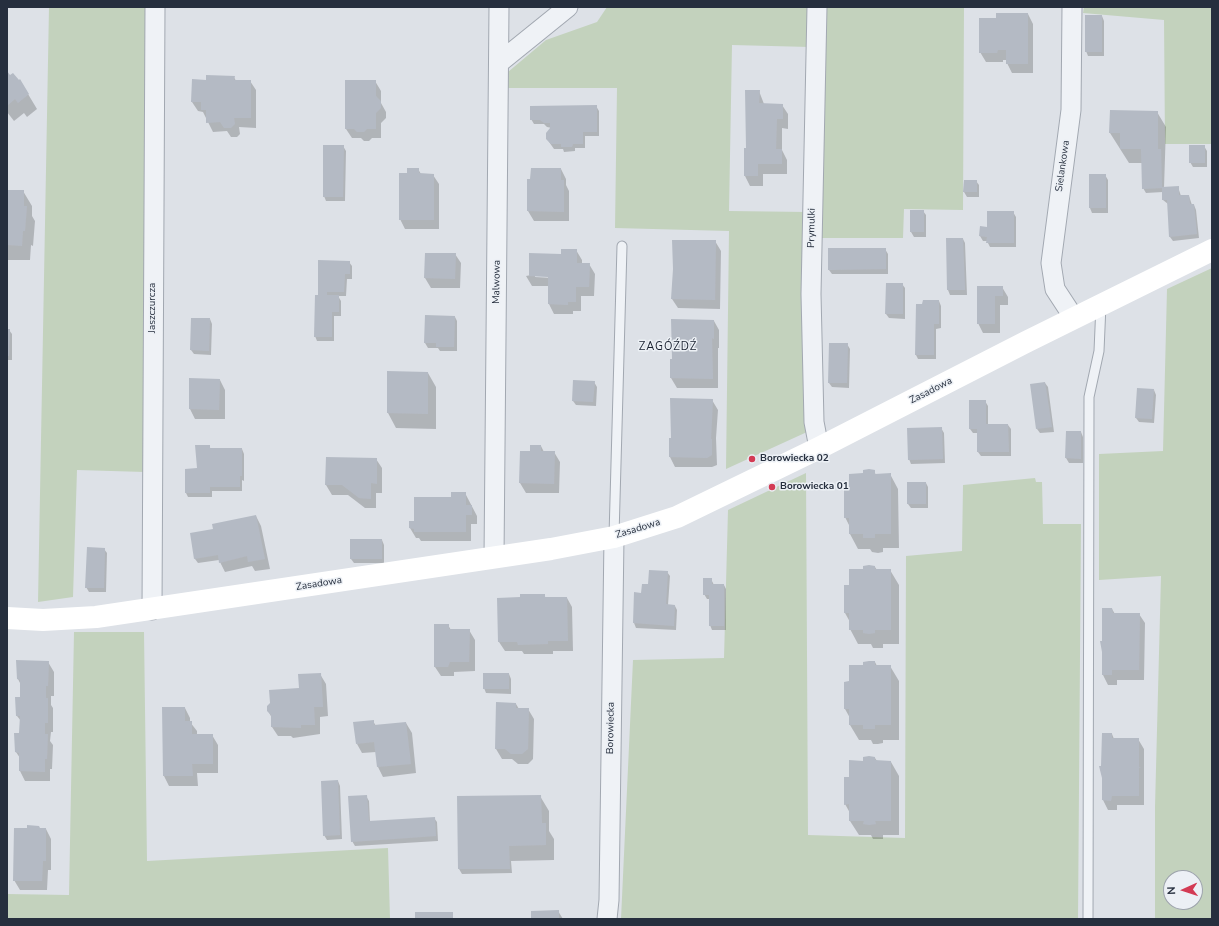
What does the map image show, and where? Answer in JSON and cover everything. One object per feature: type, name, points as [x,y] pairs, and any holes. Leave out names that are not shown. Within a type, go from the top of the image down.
[{"type":"street","name":"Jaszczurcza","points":[[152,610],[155,7]]},
{"type":"street","name":"Malwowa","points":[[494,557],[500,62],[499,7]]},
{"type":"street","points":[[500,62],[568,7]]},
{"type":"street","name":"Prymulki","points":[[817,7],[811,294],[814,422],[819,448]]},
{"type":"street","name":"Sielankowa","points":[[1072,7],[1071,110],[1051,263],[1055,289],[1074,318]]},
{"type":"street","name":"Zasadowa","points":[[7,618],[43,620],[96,617],[152,610],[494,557],[614,536],[677,517],[819,448],[1074,318],[1212,250]]},
{"type":"street","name":"Borowiecka","points":[[607,919],[609,900],[614,536]]},
{"type":"lane","points":[[614,536],[622,246]]},
{"type":"lane","points":[[1088,919],[1089,405],[1099,351],[1101,305]]},
{"type":"green space","points":[[49,7],[145,7],[145,472],[77,470],[73,597],[38,602]]},
{"type":"green space","points":[[607,7],[810,7],[810,47],[732,45],[729,211],[807,212],[807,432],[726,469],[729,231],[615,228],[617,88],[507,88],[508,72],[546,40],[597,22]]},
{"type":"green space","points":[[826,7],[964,7],[963,210],[904,209],[903,238],[822,238]]},
{"type":"green space","points":[[1084,7],[1212,7],[1212,144],[1165,144],[1164,20],[1083,13]]},
{"type":"green space","points":[[1212,268],[1212,919],[1155,919],[1155,807],[1161,576],[1099,580],[1099,454],[1163,451],[1167,289]]},
{"type":"green space","points":[[806,473],[808,835],[905,838],[906,556],[962,551],[963,485],[1035,478],[1036,482],[1042,482],[1043,524],[1081,524],[1078,919],[621,919],[633,660],[724,658],[728,510]]},
{"type":"green space","points":[[74,632],[144,632],[147,861],[388,848],[390,919],[7,919],[7,894],[69,895]]},
{"type":"building","points":[[996,13],[1028,13],[1028,64],[1006,64],[1006,50],[998,50],[997,53],[979,53],[979,18],[996,18]]},
{"type":"building","points":[[1085,15],[1102,15],[1102,52],[1085,52]]},
{"type":"building","points":[[7,71],[10,75],[13,73],[19,80],[20,79],[29,94],[18,103],[15,99],[7,106]]},
{"type":"building","points":[[206,75],[235,76],[234,80],[251,80],[251,118],[234,118],[235,124],[231,128],[224,128],[220,122],[206,123],[206,110],[201,110],[201,102],[191,102],[192,79],[206,80]]},
{"type":"building","points":[[345,80],[376,80],[376,96],[381,101],[381,108],[376,113],[376,129],[367,129],[364,132],[357,132],[354,129],[345,129]]},
{"type":"building","points":[[745,90],[760,90],[759,103],[783,104],[783,119],[777,119],[776,149],[782,149],[782,164],[758,164],[758,176],[744,176],[744,148],[746,148]]},
{"type":"building","points":[[597,105],[597,132],[583,132],[583,144],[573,144],[572,147],[561,147],[561,144],[551,144],[546,139],[546,133],[550,128],[550,123],[544,123],[540,120],[530,120],[530,106]]},
{"type":"building","points":[[1110,110],[1158,111],[1158,149],[1161,149],[1162,187],[1179,186],[1179,195],[1189,195],[1190,204],[1194,204],[1197,234],[1169,237],[1167,200],[1162,200],[1162,188],[1142,189],[1141,149],[1120,149],[1120,133],[1109,133]]},
{"type":"building","points":[[323,145],[344,145],[343,197],[323,197]]},
{"type":"building","points":[[1189,145],[1205,145],[1205,163],[1189,163]]},
{"type":"building","points":[[407,168],[419,168],[419,173],[434,174],[434,220],[399,220],[399,173],[407,173]]},
{"type":"building","points":[[531,168],[561,168],[561,180],[564,180],[564,212],[527,211],[527,179],[530,179]]},
{"type":"building","points":[[1089,174],[1106,174],[1106,208],[1089,208]]},
{"type":"building","points":[[964,180],[977,180],[977,192],[963,192]]},
{"type":"building","points":[[7,190],[24,190],[24,206],[27,206],[22,246],[7,245]]},
{"type":"building","points":[[910,210],[924,210],[924,232],[910,232]]},
{"type":"building","points":[[987,211],[1014,211],[1014,243],[986,243],[987,237],[979,236],[980,226],[987,227]]},
{"type":"building","points":[[946,238],[963,238],[965,290],[947,290]]},
{"type":"building","points":[[672,240],[716,240],[715,300],[671,299],[673,269]]},
{"type":"building","points":[[828,248],[886,248],[886,269],[828,270]]},
{"type":"building","points":[[561,249],[577,249],[577,263],[590,263],[589,287],[576,287],[576,302],[568,302],[568,305],[548,304],[548,277],[529,276],[529,253],[561,254]]},
{"type":"building","points":[[425,253],[456,253],[455,279],[424,278]]},
{"type":"building","points":[[318,260],[350,261],[350,274],[345,274],[344,292],[327,292],[327,295],[339,295],[339,312],[332,312],[332,337],[314,337],[315,295],[318,295]]},
{"type":"building","points":[[886,283],[903,283],[903,314],[885,314]]},
{"type":"building","points":[[977,286],[1003,286],[1003,296],[995,296],[995,324],[977,324]]},
{"type":"building","points":[[923,300],[939,300],[939,324],[934,324],[934,355],[915,355],[916,304],[922,304]]},
{"type":"building","points":[[425,315],[455,316],[454,347],[436,347],[436,343],[424,343]]},
{"type":"building","points":[[191,318],[210,318],[209,351],[190,350]]},
{"type":"building","points":[[671,319],[714,320],[714,339],[712,338],[713,379],[670,378],[670,359],[672,359]]},
{"type":"building","points":[[7,329],[10,329],[9,356],[7,356]]},
{"type":"building","points":[[829,343],[848,343],[847,383],[828,383]]},
{"type":"building","points":[[387,371],[428,372],[428,414],[387,413]]},
{"type":"building","points":[[189,378],[220,379],[219,410],[189,409]]},
{"type":"building","points":[[573,380],[595,381],[593,402],[572,401]]},
{"type":"building","points":[[1045,382],[1052,427],[1036,429],[1030,384]]},
{"type":"building","points":[[1137,388],[1154,389],[1152,419],[1135,418]]},
{"type":"building","points":[[670,398],[713,399],[711,439],[712,455],[707,458],[669,457],[669,438],[671,438]]},
{"type":"building","points":[[969,400],[986,400],[986,424],[1008,424],[1009,452],[977,452],[977,429],[969,429]]},
{"type":"building","points":[[942,427],[943,459],[908,460],[907,428]]},
{"type":"building","points":[[1066,431],[1081,431],[1081,459],[1065,458]]},
{"type":"building","points":[[195,445],[210,445],[210,448],[242,448],[242,476],[240,476],[240,487],[210,487],[210,493],[185,493],[185,469],[197,468]]},
{"type":"building","points":[[530,445],[541,445],[541,451],[555,451],[554,484],[519,483],[520,451],[530,451]]},
{"type":"building","points":[[326,457],[377,458],[377,484],[371,483],[371,499],[359,498],[342,485],[325,485]]},
{"type":"building","points":[[863,470],[875,470],[875,474],[891,473],[891,534],[875,534],[875,538],[863,538],[863,534],[849,534],[849,518],[844,518],[844,490],[849,490],[849,474],[863,473]]},
{"type":"building","points":[[907,482],[926,482],[926,504],[907,504]]},
{"type":"building","points":[[451,492],[466,492],[466,505],[472,505],[472,515],[466,515],[466,532],[414,532],[414,529],[409,528],[409,521],[414,521],[414,497],[451,497]]},
{"type":"building","points":[[256,515],[265,559],[248,562],[247,556],[219,563],[218,555],[194,559],[190,533],[213,529],[212,524]]},
{"type":"building","points":[[350,539],[382,539],[382,559],[350,559]]},
{"type":"building","points":[[87,547],[105,548],[104,588],[85,588]]},
{"type":"building","points":[[863,566],[875,566],[875,569],[891,569],[891,630],[875,630],[875,633],[869,634],[863,633],[863,630],[849,630],[849,613],[844,613],[844,585],[849,585],[849,569],[863,569]]},
{"type":"building","points":[[649,570],[668,571],[666,604],[675,605],[674,626],[633,623],[634,592],[641,593],[642,584],[648,584]]},
{"type":"building","points":[[703,578],[712,578],[712,584],[724,584],[724,626],[709,626],[709,595],[703,595]]},
{"type":"building","points":[[520,594],[545,594],[545,597],[567,597],[568,641],[548,641],[548,644],[518,645],[517,642],[498,642],[497,598],[520,597]]},
{"type":"building","points":[[1102,608],[1112,608],[1113,613],[1140,613],[1139,670],[1112,670],[1112,675],[1102,675],[1102,652],[1100,641],[1102,641]]},
{"type":"building","points":[[434,624],[449,624],[449,629],[470,629],[469,662],[450,662],[448,667],[434,667]]},
{"type":"building","points":[[16,660],[49,661],[48,686],[46,686],[46,698],[48,698],[48,723],[45,723],[45,734],[48,734],[45,772],[19,771],[19,753],[15,752],[14,733],[19,733],[20,716],[16,716],[15,697],[20,697],[20,680],[17,679]]},
{"type":"building","points":[[875,661],[875,665],[891,665],[891,725],[875,725],[875,729],[863,729],[863,725],[849,725],[849,709],[844,709],[844,682],[849,681],[849,665],[863,665],[863,662]]},
{"type":"building","points":[[321,673],[323,707],[314,707],[315,725],[301,725],[301,728],[271,727],[271,715],[267,711],[267,706],[270,703],[269,690],[299,688],[298,674]]},
{"type":"building","points":[[483,673],[509,673],[509,689],[483,689]]},
{"type":"building","points":[[496,702],[516,703],[516,708],[529,708],[528,749],[522,754],[511,754],[505,749],[495,749]]},
{"type":"building","points":[[162,707],[185,707],[185,721],[192,721],[192,734],[213,734],[213,764],[192,764],[193,776],[163,776]]},
{"type":"building","points":[[374,720],[374,725],[406,722],[411,764],[377,767],[374,742],[356,744],[353,722]]},
{"type":"building","points":[[1102,733],[1112,733],[1112,738],[1139,738],[1139,767],[1141,768],[1139,768],[1139,796],[1112,796],[1111,801],[1102,800],[1102,778],[1099,766],[1101,766]]},
{"type":"building","points":[[863,757],[875,757],[875,760],[891,761],[891,821],[875,821],[876,824],[869,825],[863,824],[864,821],[849,821],[849,804],[844,805],[844,777],[849,777],[849,760],[863,761]]},
{"type":"building","points":[[338,780],[340,835],[323,836],[321,781]]},
{"type":"building","points":[[367,795],[369,821],[435,817],[436,836],[351,842],[348,796]]},
{"type":"building","points":[[541,795],[542,823],[546,823],[546,845],[509,846],[510,869],[458,869],[457,796]]},
{"type":"building","points":[[27,825],[46,828],[46,861],[43,861],[42,881],[13,881],[14,828],[27,828]]},
{"type":"building","points":[[559,910],[559,919],[531,919],[531,911]]},
{"type":"building","points":[[415,912],[453,912],[453,919],[415,919]]},
{"type":"place","name":"Borowiecka 02","points":[[752,459]]},
{"type":"place","name":"Borowiecka 01","points":[[772,487]]},
{"type":"district","name":"ZAGÓŹDŹ","points":[[668,347]]}]
